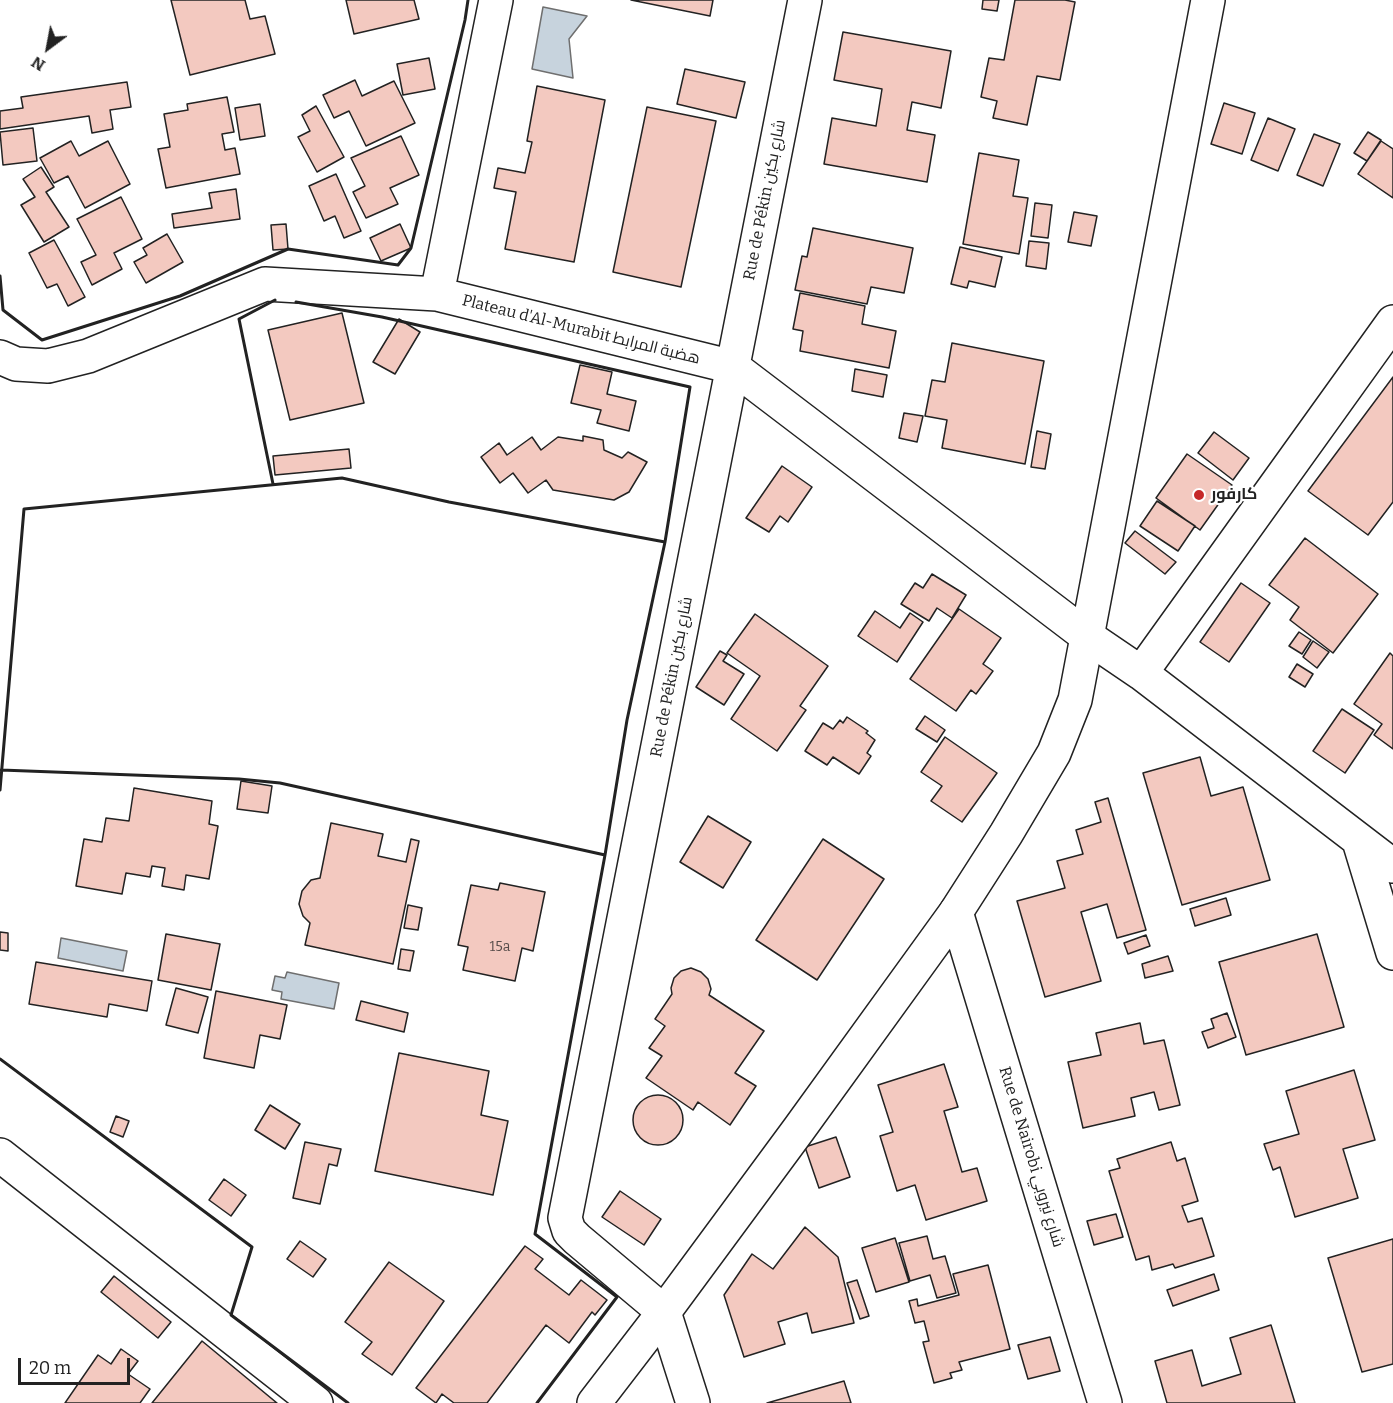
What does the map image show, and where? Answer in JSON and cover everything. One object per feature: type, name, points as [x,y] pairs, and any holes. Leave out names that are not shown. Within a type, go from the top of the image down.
[{"type":"street","points":[[437,294],[496,0]]},
{"type":"street","name":"Rue de Pékin شارع بكين","points":[[664,1312],[577,1239],[569,1231],[565,1218],[805,0]]},
{"type":"street","points":[[594,1403],[799,1129],[956,912],[1054,753],[1075,700],[1088,637],[1208,0]]},
{"type":"street","name":"Plateau d'Al-Murabit هضبة المرابط","points":[[0,357],[16,364],[48,366],[88,356],[265,284],[437,294],[733,367],[1088,637],[1141,673],[1393,866]]},
{"type":"street","points":[[1141,673],[1393,322]]},
{"type":"street","points":[[1359,841],[1393,953]]},
{"type":"street","name":"Rue de Nairobi شارع نيروبي","points":[[956,912],[1106,1403]]},
{"type":"street","points":[[0,1155],[316,1403]]},
{"type":"street","points":[[664,1312],[693,1403]]},
{"type":"shaded area","points":[[543,7],[587,16],[569,39],[573,78],[532,69]]},
{"type":"shaded area","points":[[61,938],[127,951],[123,971],[58,958]]},
{"type":"shaded area","points":[[287,972],[339,983],[334,1009],[281,999],[282,992],[272,990],[275,976],[285,978]]},
{"type":"building","points":[[171,0],[245,0],[250,19],[265,16],[275,54],[190,75]]},
{"type":"building","points":[[346,0],[414,0],[419,19],[354,34]]},
{"type":"building","points":[[631,0],[713,0],[710,16]]},
{"type":"building","points":[[983,0],[999,0],[997,11],[982,9]]},
{"type":"building","points":[[1015,0],[1075,2],[1060,80],[1037,76],[1027,125],[993,118],[997,101],[981,97],[989,58],[1004,60]]},
{"type":"building","points":[[843,32],[951,51],[941,108],[912,102],[907,130],[935,135],[927,182],[824,164],[832,118],[876,126],[882,89],[834,80]]},
{"type":"building","points":[[429,58],[435,89],[403,95],[397,64]]},
{"type":"building","points":[[685,69],[745,82],[736,118],[677,104]]},
{"type":"building","points":[[355,80],[362,96],[394,81],[415,123],[366,146],[349,111],[334,118],[323,95]]},
{"type":"building","points":[[127,82],[131,107],[110,110],[113,129],[92,133],[89,116],[0,129],[0,111],[23,108],[21,97]]},
{"type":"building","points":[[537,86],[605,100],[574,262],[505,249],[516,192],[494,188],[498,168],[525,173],[532,142],[527,141]]},
{"type":"building","points":[[227,97],[234,132],[222,134],[225,150],[235,148],[240,174],[166,188],[158,149],[170,147],[164,114],[188,110],[187,104]]},
{"type":"building","points":[[1224,103],[1255,113],[1242,154],[1211,144]]},
{"type":"building","points":[[260,104],[265,136],[240,140],[235,108]]},
{"type":"building","points":[[316,106],[344,157],[317,172],[298,137],[310,131],[302,115]]},
{"type":"building","points":[[647,107],[716,121],[681,287],[613,272]]},
{"type":"building","points":[[1268,118],[1295,129],[1278,171],[1251,160]]},
{"type":"building","points":[[33,128],[37,161],[3,165],[0,132]]},
{"type":"building","points":[[1368,132],[1381,140],[1367,161],[1354,153]]},
{"type":"building","points":[[1314,134],[1340,144],[1323,186],[1297,175]]},
{"type":"building","points":[[401,136],[419,175],[390,188],[398,204],[366,218],[353,192],[365,186],[351,158]]},
{"type":"building","points":[[71,141],[79,156],[108,141],[130,184],[85,208],[68,176],[54,183],[40,158]]},
{"type":"building","points":[[1381,141],[1393,149],[1393,198],[1358,174]]},
{"type":"building","points":[[979,153],[1019,160],[1013,196],[1028,198],[1019,254],[963,244]]},
{"type":"building","points":[[41,167],[54,187],[46,192],[69,227],[44,242],[21,205],[35,197],[23,179]]},
{"type":"building","points":[[336,174],[361,231],[344,238],[335,216],[324,221],[309,186]]},
{"type":"building","points":[[236,189],[240,219],[174,228],[172,214],[212,208],[209,193]]},
{"type":"building","points":[[121,197],[142,239],[114,253],[122,269],[92,285],[81,262],[96,255],[77,219]]},
{"type":"building","points":[[1035,203],[1052,205],[1048,238],[1031,236]]},
{"type":"building","points":[[1074,212],[1097,216],[1091,246],[1068,242]]},
{"type":"building","points":[[286,224],[288,249],[273,250],[271,225]]},
{"type":"building","points":[[400,224],[411,248],[381,261],[370,238]]},
{"type":"building","points":[[813,228],[913,248],[904,293],[871,287],[867,304],[795,290],[802,256],[807,257]]},
{"type":"building","points":[[167,234],[183,262],[146,283],[134,262],[147,255],[143,248]]},
{"type":"building","points":[[54,240],[85,297],[68,306],[57,284],[47,288],[29,253]]},
{"type":"building","points":[[1029,241],[1049,243],[1046,269],[1026,266]]},
{"type":"building","points":[[960,247],[1002,257],[995,287],[969,281],[967,288],[951,284]]},
{"type":"building","points":[[800,293],[865,306],[862,324],[896,331],[889,368],[800,351],[803,331],[793,329]]},
{"type":"building","points":[[342,313],[364,403],[290,420],[268,330]]},
{"type":"building","points":[[399,319],[420,332],[395,374],[373,362]]},
{"type":"building","points":[[952,343],[1044,361],[1025,464],[942,448],[947,420],[925,416],[932,380],[945,382]]},
{"type":"building","points":[[580,365],[612,372],[607,394],[636,401],[629,431],[597,423],[601,410],[571,403]]},
{"type":"building","points":[[855,369],[887,375],[883,397],[852,391]]},
{"type":"building","points":[[1393,377],[1393,502],[1368,535],[1308,491]]},
{"type":"building","points":[[904,413],[923,416],[917,442],[899,438]]},
{"type":"building","points":[[1037,431],[1051,434],[1045,469],[1031,467]]},
{"type":"building","points":[[1214,432],[1249,458],[1233,480],[1198,453]]},
{"type":"building","points":[[583,436],[603,440],[604,450],[622,458],[628,452],[647,462],[629,492],[614,500],[553,490],[546,480],[528,493],[513,473],[500,483],[481,457],[499,443],[507,455],[532,437],[541,450],[558,437],[583,441]]},
{"type":"building","points":[[349,449],[351,468],[275,475],[273,456]]},
{"type":"building","points":[[1187,454],[1232,485],[1200,530],[1156,498]]},
{"type":"building","points":[[782,466],[812,487],[788,522],[780,516],[769,532],[746,518]]},
{"type":"building","points":[[1157,501],[1195,526],[1178,551],[1140,526]]},
{"type":"building","points":[[1135,531],[1176,562],[1165,574],[1125,543]]},
{"type":"building","points":[[1305,538],[1378,594],[1333,653],[1290,620],[1299,607],[1269,585]]},
{"type":"building","points":[[932,574],[966,595],[952,618],[937,608],[929,621],[901,604],[915,583],[923,588]]},
{"type":"building","points":[[1241,583],[1270,603],[1229,662],[1200,642]]},
{"type":"building","points":[[959,609],[1001,638],[983,664],[993,671],[976,694],[971,690],[956,711],[910,679]]},
{"type":"building","points":[[875,611],[900,628],[910,613],[923,622],[897,662],[858,636]]},
{"type":"building","points":[[755,614],[828,666],[800,706],[806,710],[777,751],[731,719],[760,676],[727,653]]},
{"type":"building","points":[[1299,632],[1311,640],[1302,654],[1289,646]]},
{"type":"building","points":[[1313,641],[1329,652],[1317,668],[1303,657]]},
{"type":"building","points":[[720,651],[727,655],[723,661],[744,674],[724,705],[696,687]]},
{"type":"building","points":[[1390,653],[1393,656],[1393,749],[1374,735],[1382,724],[1354,704]]},
{"type":"building","points":[[1297,664],[1313,674],[1305,687],[1289,677]]},
{"type":"building","points":[[1342,709],[1374,730],[1345,773],[1313,751]]},
{"type":"building","points":[[925,716],[945,730],[937,742],[916,729]]},
{"type":"building","points":[[847,717],[868,731],[866,733],[875,740],[867,753],[871,756],[859,774],[833,757],[827,765],[805,751],[823,723],[833,729],[840,720],[843,723]]},
{"type":"building","points":[[945,737],[997,773],[962,822],[931,801],[942,786],[921,772]]},
{"type":"building","points":[[1200,757],[1211,796],[1243,787],[1270,880],[1182,905],[1143,773]]},
{"type":"building","points":[[241,781],[272,786],[268,813],[237,809]]},
{"type":"building","points":[[134,788],[212,801],[209,824],[218,826],[209,879],[186,875],[184,890],[162,886],[165,868],[152,866],[150,877],[126,873],[122,894],[76,886],[84,839],[102,842],[106,818],[129,821]]},
{"type":"building","points":[[1108,798],[1146,930],[1117,938],[1107,904],[1081,912],[1101,981],[1045,997],[1017,901],[1065,888],[1057,861],[1083,854],[1076,830],[1101,822],[1095,802]]},
{"type":"building","points":[[708,816],[751,842],[723,888],[680,862]]},
{"type":"building","points":[[331,823],[383,834],[378,856],[406,862],[411,839],[419,841],[393,964],[305,945],[310,923],[303,916],[299,904],[302,891],[311,880],[320,878]]},
{"type":"building","points":[[823,839],[884,879],[817,980],[756,940]]},
{"type":"building","points":[[500,883],[545,892],[533,951],[522,948],[515,981],[463,970],[468,947],[458,945],[471,885],[498,890]]},
{"type":"building","points":[[1226,898],[1231,915],[1195,926],[1190,909]]},
{"type":"building","points":[[408,905],[422,908],[418,930],[404,928]]},
{"type":"building","points":[[0,932],[8,933],[8,951],[0,950]]},
{"type":"building","points":[[166,934],[220,944],[211,990],[158,980]]},
{"type":"building","points":[[1317,934],[1344,1027],[1246,1055],[1219,962]]},
{"type":"building","points":[[1146,935],[1150,946],[1128,954],[1124,943]]},
{"type":"building","points":[[401,949],[414,951],[410,971],[398,969]]},
{"type":"building","points":[[1168,956],[1173,971],[1145,978],[1142,964]]},
{"type":"building","points":[[36,962],[152,981],[147,1011],[109,1004],[107,1017],[29,1004]]},
{"type":"building","points":[[691,968],[701,972],[708,979],[711,989],[709,995],[764,1031],[735,1073],[756,1086],[730,1125],[698,1102],[693,1110],[646,1078],[662,1056],[649,1048],[665,1026],[655,1019],[672,994],[674,978],[681,971]]},
{"type":"building","points":[[176,988],[208,997],[198,1033],[166,1025]]},
{"type":"building","points":[[216,991],[287,1005],[280,1039],[260,1035],[254,1068],[204,1058]]},
{"type":"building","points":[[361,1001],[408,1013],[404,1032],[356,1020]]},
{"type":"building","points":[[1227,1013],[1236,1037],[1208,1048],[1202,1032],[1214,1028],[1211,1019]]},
{"type":"building","points":[[1140,1023],[1144,1044],[1164,1040],[1180,1105],[1159,1110],[1154,1092],[1131,1098],[1135,1116],[1083,1128],[1068,1062],[1101,1055],[1096,1033]]},
{"type":"building","points":[[399,1053],[489,1071],[481,1115],[508,1121],[493,1195],[375,1171]]},
{"type":"building","points":[[944,1064],[958,1107],[944,1111],[962,1172],[977,1168],[987,1201],[926,1220],[915,1185],[897,1191],[880,1136],[893,1132],[878,1085]]},
{"type":"building","points":[[1354,1070],[1375,1140],[1343,1149],[1358,1198],[1295,1217],[1280,1167],[1273,1170],[1264,1144],[1299,1134],[1286,1091]]},
{"type":"building","points":[[663,1095],[676,1102],[682,1110],[682,1130],[676,1138],[668,1144],[653,1145],[640,1138],[634,1130],[633,1115],[640,1102],[648,1096]]},
{"type":"building","points":[[270,1105],[300,1124],[285,1149],[255,1130]]},
{"type":"building","points":[[116,1116],[129,1121],[123,1137],[110,1132]]},
{"type":"building","points":[[836,1137],[850,1177],[819,1188],[805,1147]]},
{"type":"building","points":[[305,1142],[341,1149],[337,1166],[329,1164],[320,1204],[293,1198]]},
{"type":"building","points":[[1171,1142],[1177,1161],[1185,1158],[1198,1201],[1182,1206],[1188,1222],[1202,1218],[1214,1256],[1175,1268],[1173,1264],[1152,1270],[1149,1256],[1136,1260],[1109,1171],[1120,1168],[1117,1159]]},
{"type":"building","points":[[224,1179],[246,1195],[231,1216],[209,1200]]},
{"type":"building","points":[[620,1191],[661,1219],[644,1245],[602,1217]]},
{"type":"building","points":[[1116,1214],[1123,1237],[1094,1245],[1087,1221]]},
{"type":"building","points":[[805,1227],[838,1257],[854,1323],[812,1333],[807,1313],[778,1322],[785,1344],[744,1357],[724,1295],[752,1254],[773,1269]]},
{"type":"building","points":[[927,1236],[933,1259],[945,1256],[956,1293],[937,1298],[930,1275],[910,1281],[899,1243]]},
{"type":"building","points":[[895,1238],[909,1282],[876,1292],[862,1248]]},
{"type":"building","points":[[1393,1239],[1393,1364],[1362,1372],[1328,1258]]},
{"type":"building","points":[[300,1241],[326,1259],[313,1277],[287,1259]]},
{"type":"building","points":[[525,1246],[543,1259],[535,1269],[569,1295],[581,1280],[607,1300],[595,1315],[592,1312],[569,1343],[546,1325],[487,1403],[454,1403],[442,1394],[436,1403],[416,1388]]},
{"type":"building","points":[[389,1262],[444,1301],[392,1375],[362,1354],[372,1342],[345,1322]]},
{"type":"building","points":[[988,1265],[1010,1349],[959,1362],[962,1370],[950,1373],[952,1378],[934,1383],[923,1342],[929,1341],[924,1321],[915,1323],[909,1301],[917,1299],[918,1306],[959,1295],[953,1274]]},
{"type":"building","points":[[1214,1274],[1219,1290],[1173,1306],[1167,1290]]},
{"type":"building","points":[[114,1276],[171,1322],[158,1338],[101,1292]]},
{"type":"building","points":[[857,1280],[869,1316],[860,1319],[847,1283]]},
{"type":"building","points":[[1271,1325],[1295,1403],[1167,1403],[1155,1361],[1192,1350],[1202,1386],[1241,1374],[1230,1338]]},
{"type":"building","points":[[1050,1337],[1060,1371],[1028,1379],[1018,1345]]},
{"type":"building","points":[[202,1341],[277,1403],[152,1403]]},
{"type":"building","points":[[121,1349],[138,1361],[128,1374],[150,1389],[140,1403],[65,1403],[98,1355],[111,1364]]},
{"type":"building","points":[[844,1381],[851,1403],[767,1403]]},
{"type":"wall","points":[[0,276],[3,310],[42,340],[180,296],[288,249],[398,265],[411,248],[468,0]]},
{"type":"wall","points":[[273,484],[239,319],[275,300]]},
{"type":"wall","points":[[296,302],[382,317],[690,387],[665,542]]},
{"type":"wall","points":[[0,790],[24,509],[342,478],[449,502],[665,542],[627,720],[605,855]]},
{"type":"wall","points":[[1,770],[239,779],[280,783],[605,855],[535,1234],[617,1297],[537,1403]]},
{"type":"wall","points":[[0,1059],[252,1247],[231,1315],[348,1403]]},
{"type":"place","name":"كارفور","points":[[1199,495]]}]
